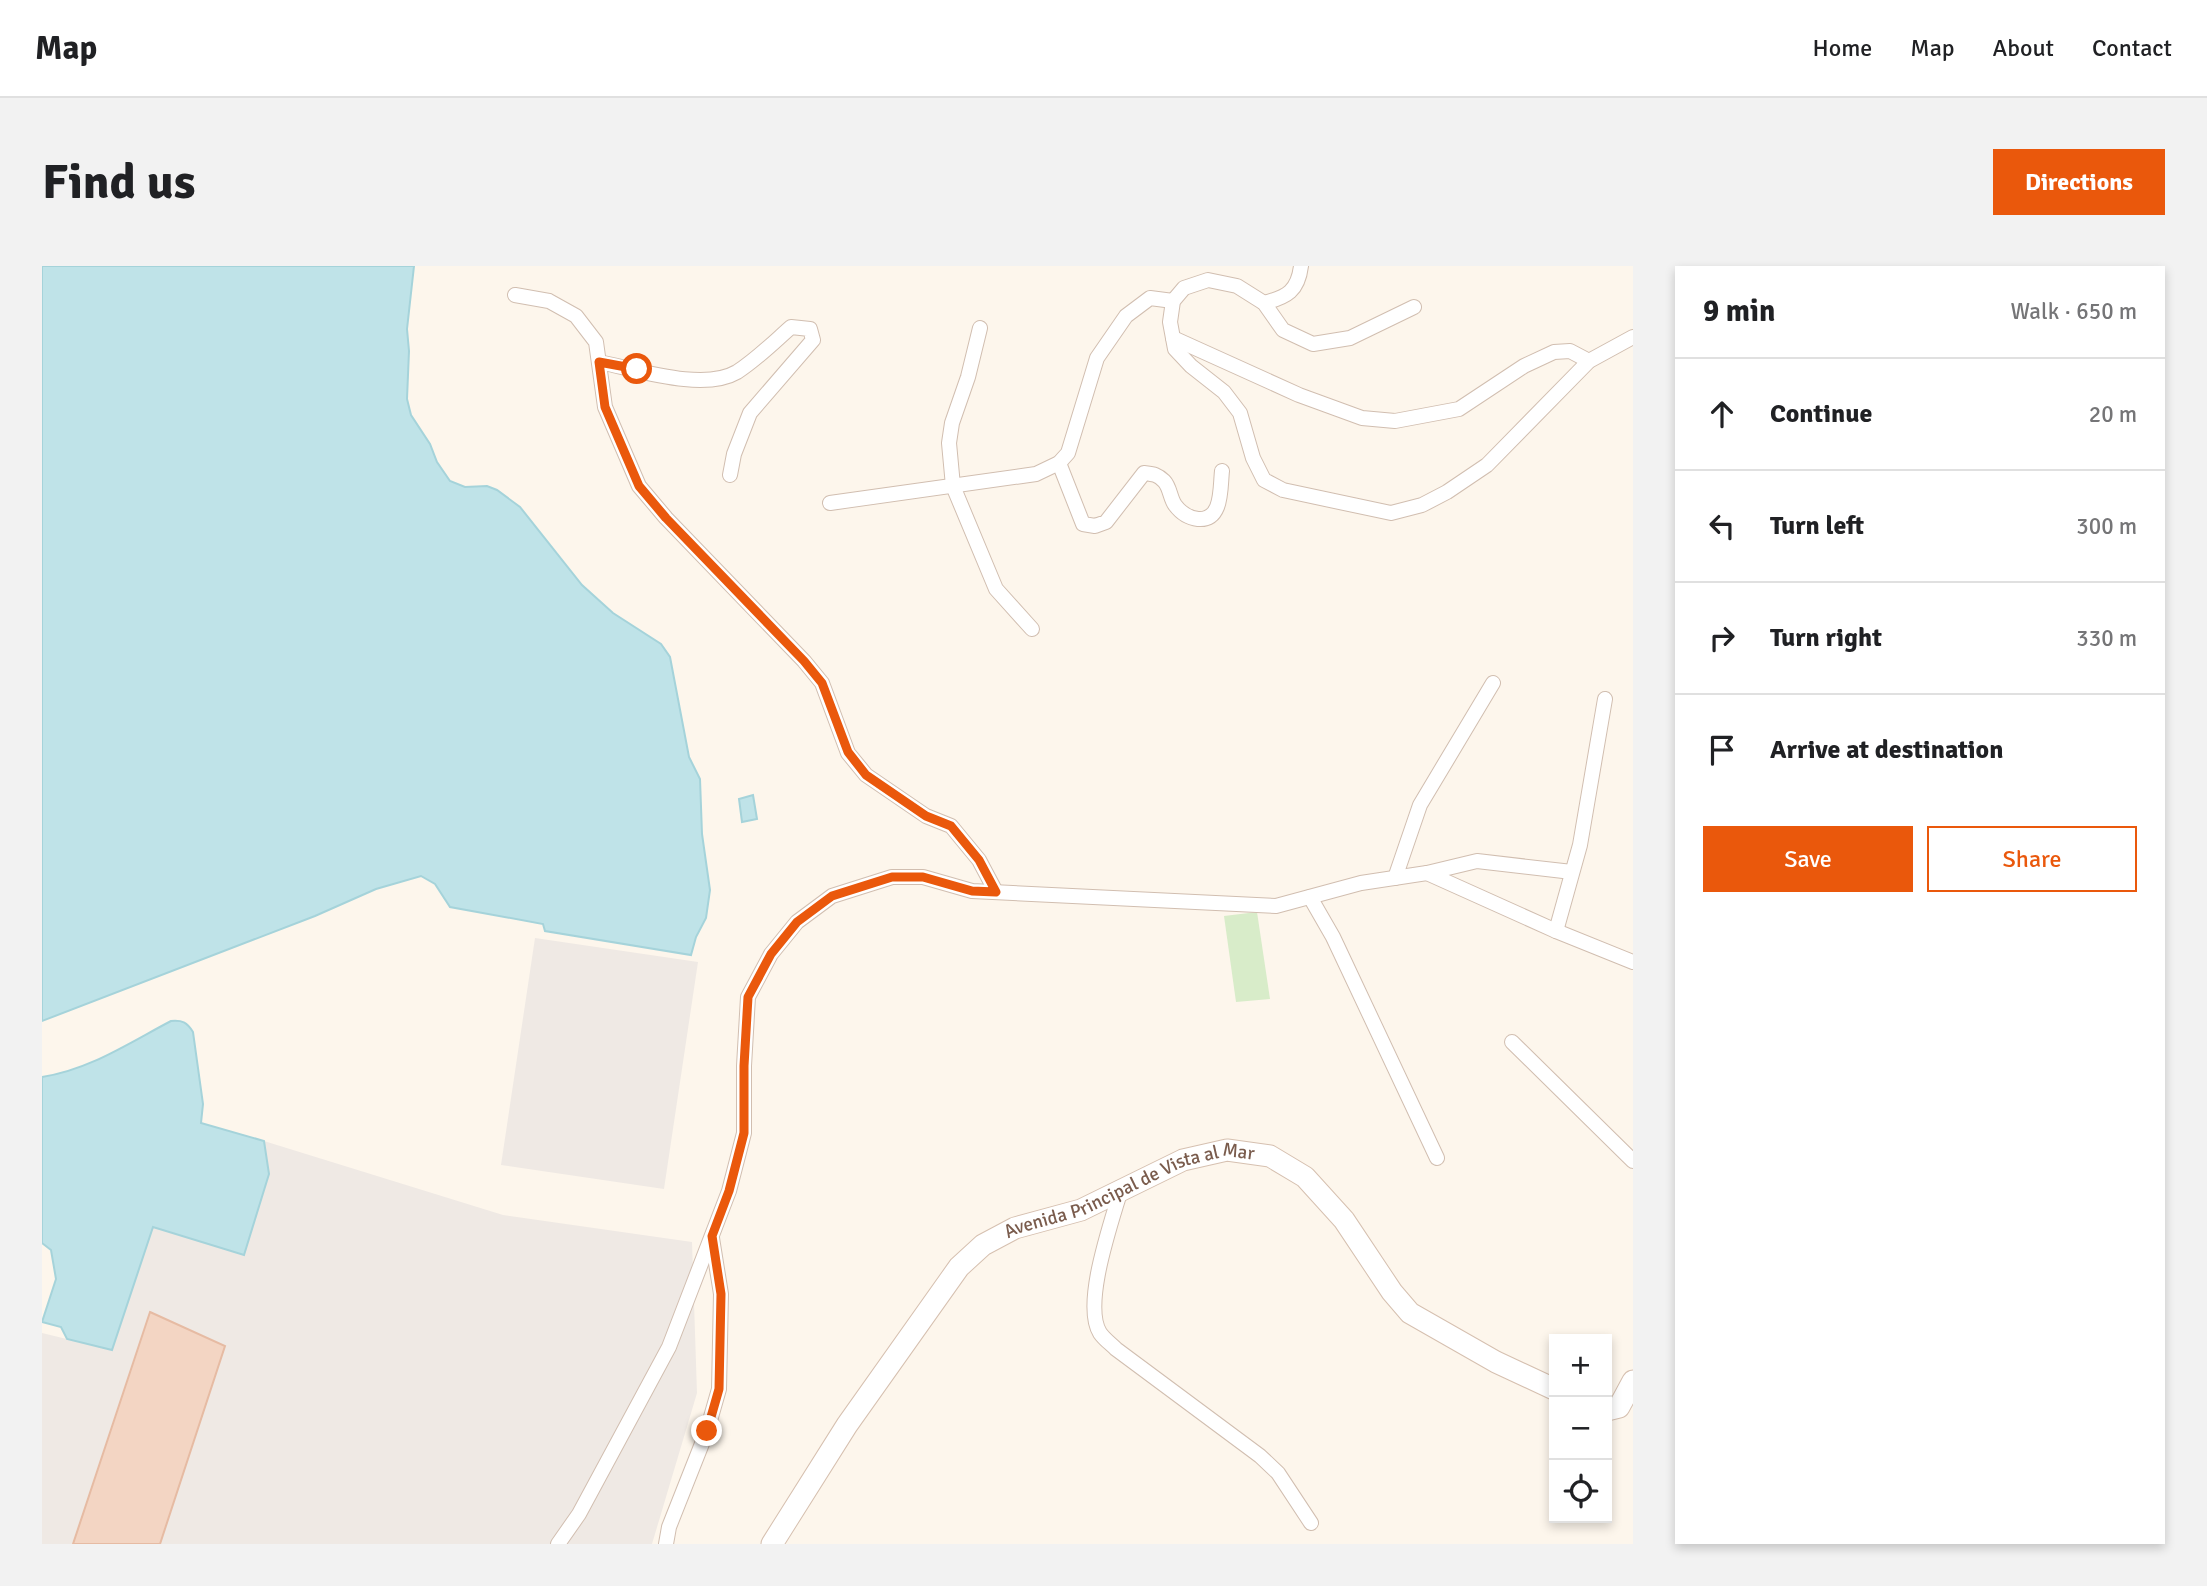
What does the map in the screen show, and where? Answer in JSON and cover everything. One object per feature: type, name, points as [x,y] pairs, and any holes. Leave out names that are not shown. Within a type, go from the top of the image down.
[{"type":"street","points":[[1264,303],[1284,297],[1299,281],[1301,266]]},
{"type":"street","points":[[1414,307],[1350,338],[1313,344],[1283,330],[1264,303],[1237,286],[1208,280],[1184,288],[1173,301],[1170,322],[1175,349],[1191,366],[1224,392],[1240,413],[1253,458],[1265,480],[1283,490],[1391,513],[1422,505],[1487,465],[1589,361],[1633,337]]},
{"type":"street","points":[[515,295],[550,301],[576,316],[596,342],[605,407],[639,486],[822,683],[848,752],[866,775],[926,816],[951,826],[979,860],[996,892]]},
{"type":"street","points":[[830,503],[1035,474],[1059,463],[1068,453],[1097,358],[1126,316],[1150,298],[1173,301]]},
{"type":"street","points":[[599,362],[680,379],[709,382],[736,373],[791,327],[810,329],[813,340],[750,413],[734,454],[730,475]]},
{"type":"street","points":[[980,328],[948,443],[953,486],[996,589],[1032,629]]},
{"type":"street","points":[[1173,338],[1299,395],[1362,418],[1395,421],[1459,409],[1524,366],[1554,352],[1570,351],[1589,361]]},
{"type":"street","points":[[1059,463],[1083,524],[1096,526],[1107,522],[1144,473],[1155,474],[1166,482],[1174,504],[1187,516],[1199,519],[1209,517],[1215,513],[1219,503],[1222,471]]},
{"type":"street","points":[[1395,878],[1420,805],[1493,683]]},
{"type":"street","points":[[1556,931],[1580,845],[1605,699]]},
{"type":"street","points":[[558,1544],[579,1514],[669,1347],[729,1191],[744,1133],[748,997],[771,954],[797,922],[832,896],[892,877],[923,877],[972,891],[1276,905],[1361,883],[1427,873],[1477,861],[1572,872]]},
{"type":"street","points":[[1427,873],[1633,962]]},
{"type":"street","points":[[1310,897],[1333,937],[1437,1158]]},
{"type":"street","points":[[1512,1042],[1633,1161]]},
{"type":"street","name":"Avenida Principal de Vista al Mar","points":[[772,1544],[848,1425],[959,1267],[983,1245],[1015,1228],[1082,1210],[1183,1160],[1227,1150],[1270,1156],[1305,1177],[1344,1220],[1392,1292],[1410,1313],[1496,1362],[1549,1387]]},
{"type":"street","points":[[1121,1189],[1099,1265],[1095,1315],[1100,1333],[1116,1349],[1260,1456],[1278,1473],[1311,1523]]},
{"type":"street","points":[[666,1544],[669,1527],[707,1431],[719,1389],[721,1294],[712,1236]]},
{"type":"street","points":[[1612,1409],[1619,1407],[1633,1381]]},
{"type":"shaded area","points":[[535,938],[698,962],[664,1189],[501,1165]]},
{"type":"shaded area","points":[[264,1141],[503,1215],[692,1242],[697,1393],[652,1544],[42,1544],[42,1333],[112,1350],[153,1227],[269,1174]]},
{"type":"green space","points":[[1257,912],[1270,999],[1236,1002],[1224,916]]},
{"type":"water","points":[[42,266],[414,266],[407,329],[407,399],[411,415],[430,444],[437,462],[450,481],[465,487],[487,486],[520,507],[582,585],[613,613],[661,644],[670,657],[689,757],[700,779],[702,834],[710,890],[706,918],[696,937],[691,955],[545,931],[543,924],[450,907],[435,884],[421,876],[376,889],[315,916],[42,1021]]},
{"type":"water","points":[[753,795],[757,819],[742,822],[739,799]]},
{"type":"water","points":[[171,1021],[184,1022],[193,1032],[203,1104],[201,1123],[264,1141],[269,1174],[244,1255],[153,1227],[112,1350],[67,1339],[61,1327],[42,1322],[56,1279],[51,1250],[42,1243],[42,1077],[92,1062]]},
{"type":"building","points":[[150,1312],[225,1346],[160,1544],[73,1544]]},
{"type":"route","points":[[637,369],[599,362],[605,407],[639,486],[822,683],[848,752],[866,775],[926,816],[951,826],[979,860],[996,892],[972,891],[923,877],[892,877],[832,896],[797,922],[771,954],[748,997],[744,1133],[729,1191],[712,1236],[721,1294],[719,1389],[707,1431]]}]
